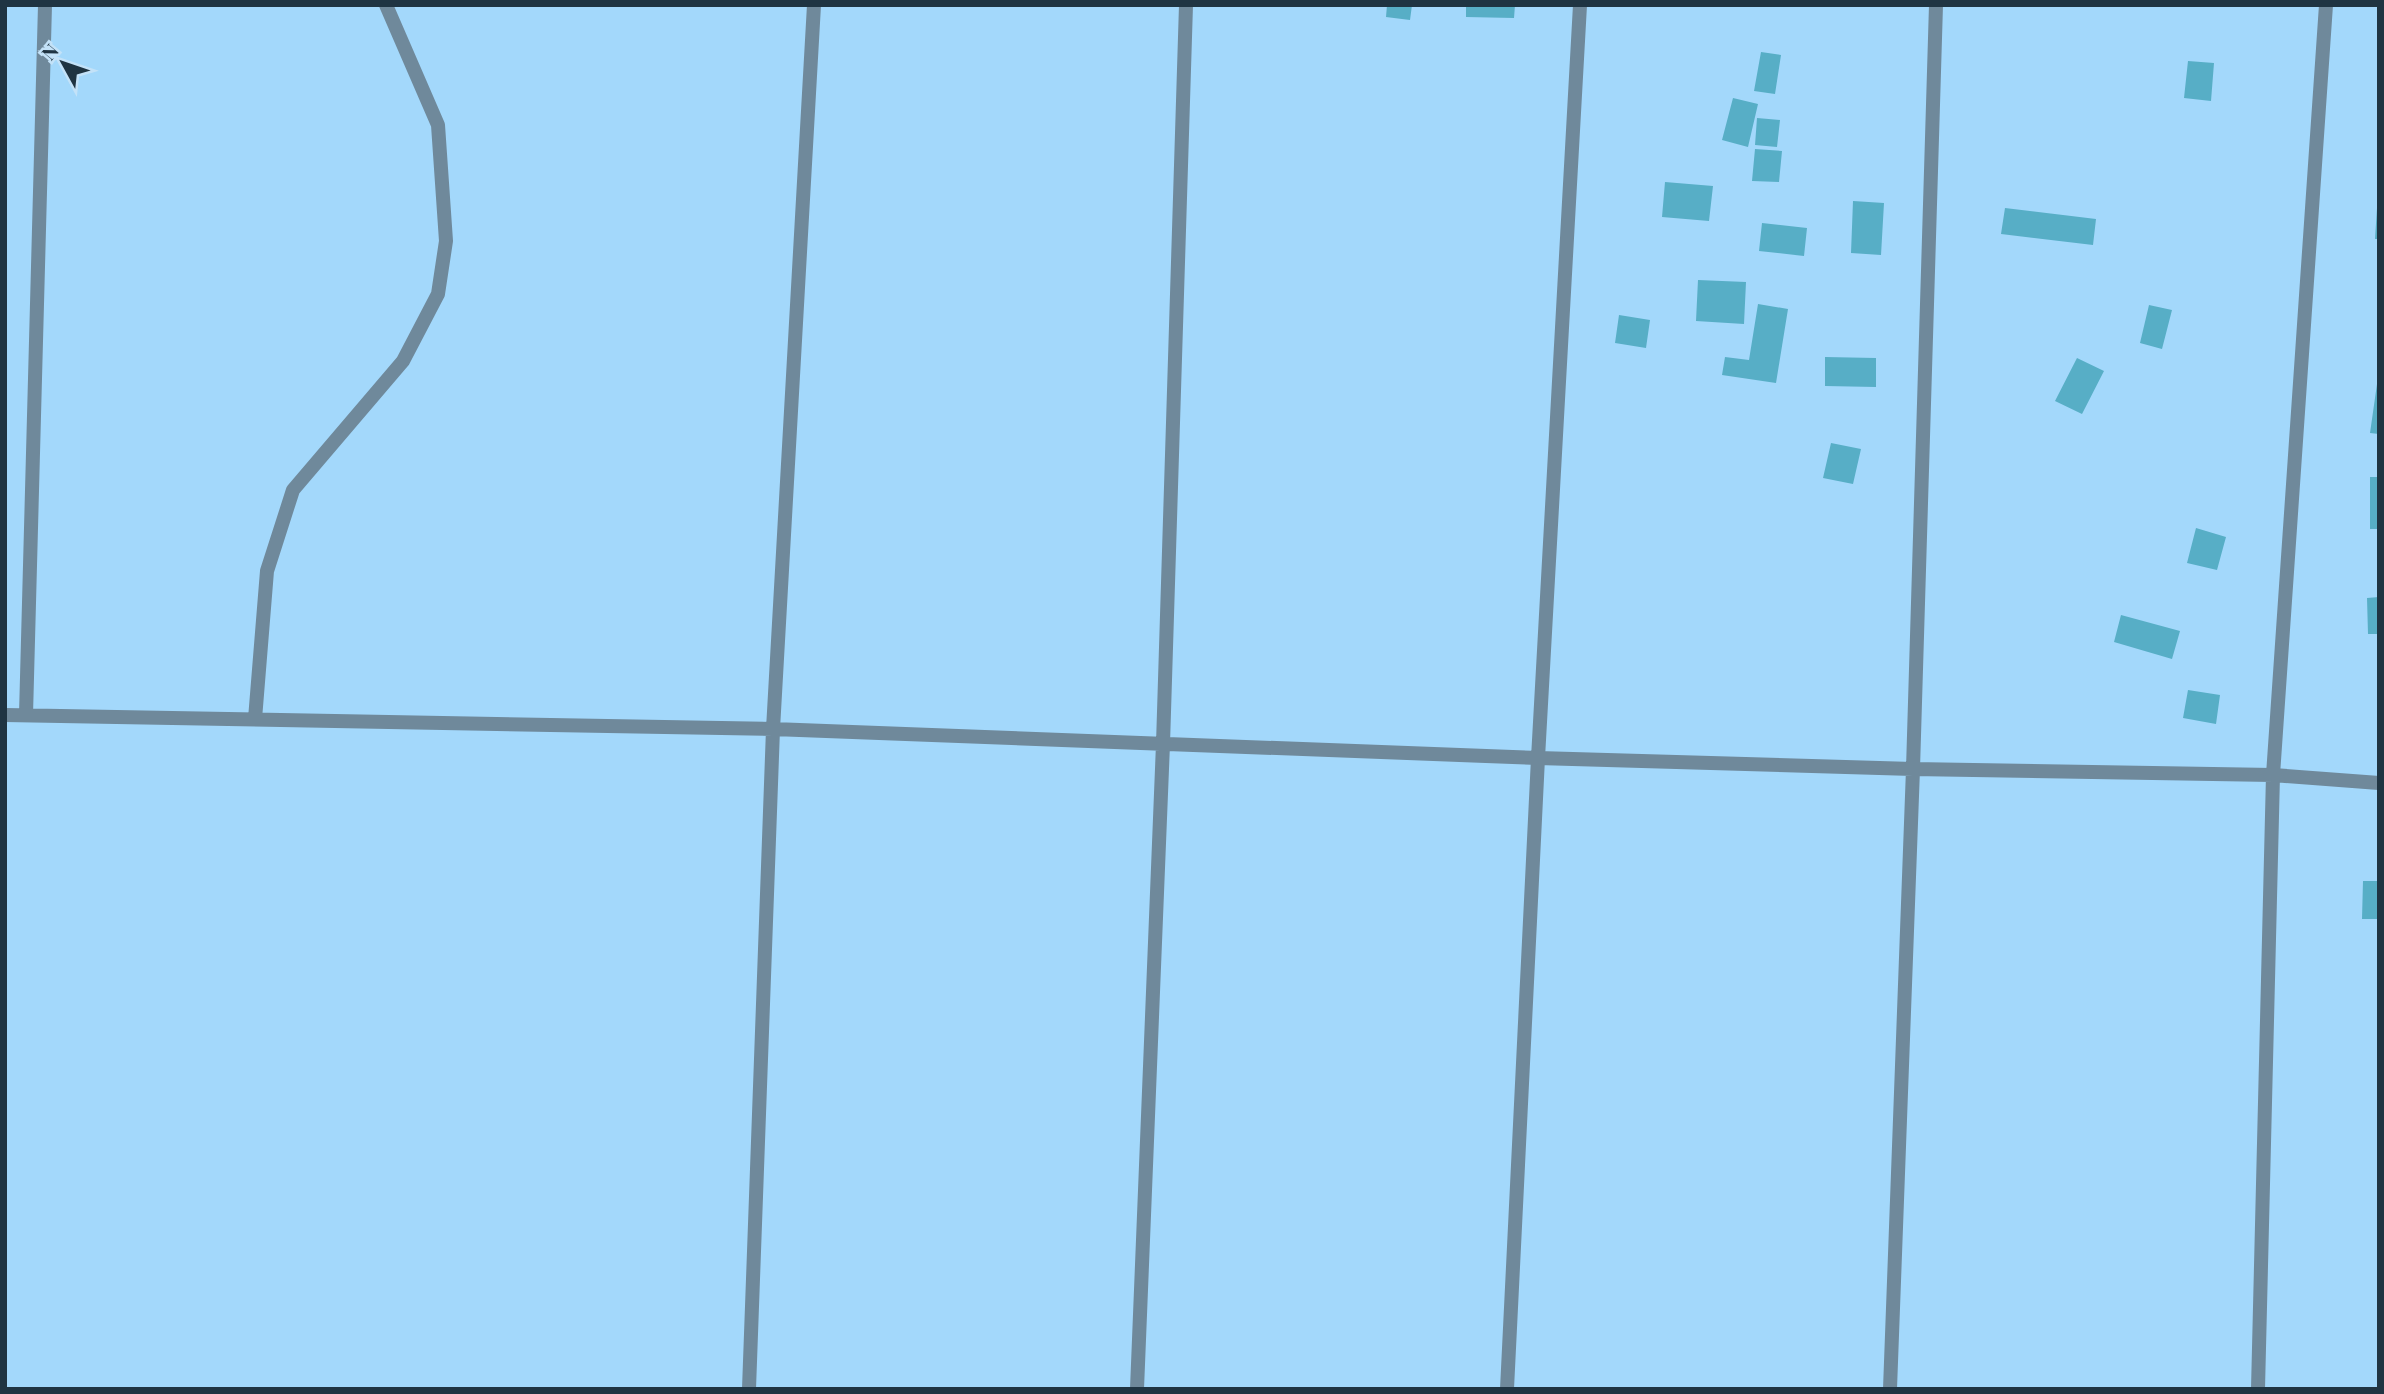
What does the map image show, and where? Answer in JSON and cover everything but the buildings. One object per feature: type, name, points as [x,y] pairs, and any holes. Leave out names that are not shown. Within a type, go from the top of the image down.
[{"type":"street","points":[[26,715],[45,5]]},
{"type":"street","points":[[256,719],[267,571],[293,490],[403,361],[438,295],[446,241],[438,125],[386,5]]},
{"type":"street","points":[[749,1389],[773,729],[814,5]]},
{"type":"street","points":[[1137,1389],[1163,744],[1186,5]]},
{"type":"street","points":[[1507,1389],[1538,758],[1580,5]]},
{"type":"street","points":[[1890,1389],[1937,5]]},
{"type":"street","points":[[2259,1389],[2273,775],[2326,5]]},
{"type":"street","points":[[5,715],[773,729],[1538,758],[1913,769],[2273,775],[2379,783]]}]
